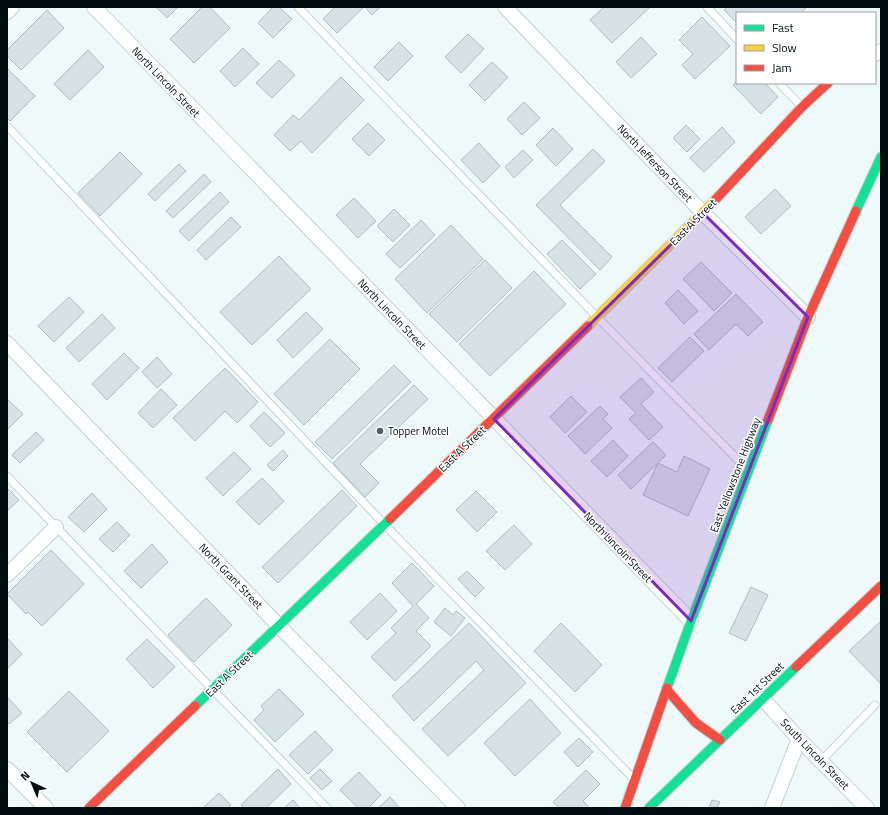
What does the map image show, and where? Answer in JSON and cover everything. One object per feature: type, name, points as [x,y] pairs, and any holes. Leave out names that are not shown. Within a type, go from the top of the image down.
[{"type":"street","points":[[7,12],[12,7]]},
{"type":"street","name":"North Lincoln Street","points":[[94,7],[691,621]]},
{"type":"street","name":"North Jefferson Street","points":[[505,7],[703,213],[808,317]]},
{"type":"street","name":"East A Street","points":[[89,808],[494,419],[703,213],[802,107],[827,84]]},
{"type":"street","name":"East Yellowstone Highway","points":[[625,808],[691,621],[808,317],[881,157]]},
{"type":"street","name":"North Grant Street","points":[[7,343],[279,626],[458,808]]},
{"type":"street","points":[[7,575],[56,527]]},
{"type":"street","name":"East 1st Street","points":[[650,808],[763,699],[846,622],[881,586]]},
{"type":"street","points":[[666,690],[696,722],[720,740]]},
{"type":"street","name":"South Lincoln Street","points":[[763,699],[799,739],[867,808]]},
{"type":"street","points":[[772,808],[799,739]]},
{"type":"street","points":[[7,768],[46,808]]},
{"type":"lane","points":[[298,7],[597,317],[749,471]]},
{"type":"lane","points":[[707,7],[736,38]]},
{"type":"lane","points":[[780,84],[802,107]]},
{"type":"lane","points":[[7,126],[384,524],[634,780]]},
{"type":"lane","points":[[7,476],[327,808]]},
{"type":"lane","points":[[821,760],[875,705]]},
{"type":"highlighted area","points":[[703,213],[808,317],[691,621],[494,419]]},
{"type":"building","points":[[156,7],[178,7],[167,18]]},
{"type":"building","points":[[202,7],[210,7],[230,28],[194,63],[170,39]]},
{"type":"building","points":[[273,7],[279,7],[292,19],[273,38],[258,23]]},
{"type":"building","points":[[335,7],[364,7],[337,33],[323,19]]},
{"type":"building","points":[[365,7],[380,7],[372,15]]},
{"type":"building","points":[[604,7],[650,7],[612,43],[590,20]]},
{"type":"building","points":[[727,7],[807,7],[802,12],[736,12],[736,22],[724,10]]},
{"type":"building","points":[[47,10],[64,28],[21,70],[7,56],[7,50]]},
{"type":"building","points":[[702,17],[730,46],[695,79],[682,65],[693,54],[679,40]]},
{"type":"building","points":[[468,34],[484,49],[461,73],[445,57]]},
{"type":"building","points":[[641,37],[657,54],[631,78],[616,62]]},
{"type":"building","points":[[399,42],[413,56],[388,81],[374,67]]},
{"type":"building","points":[[243,48],[259,64],[235,87],[220,71]]},
{"type":"building","points":[[88,50],[104,67],[70,100],[54,84]]},
{"type":"building","points":[[279,60],[295,75],[272,98],[256,83]]},
{"type":"building","points":[[492,62],[508,77],[485,101],[469,85]]},
{"type":"building","points":[[7,68],[35,96],[10,121],[7,118]]},
{"type":"building","points":[[341,77],[364,100],[312,153],[301,141],[290,151],[274,135],[293,115],[299,120]]},
{"type":"building","points":[[736,82],[736,84],[766,84],[778,97],[761,114],[733,85]]},
{"type":"building","points":[[524,102],[540,118],[522,135],[507,119]]},
{"type":"building","points":[[368,123],[385,140],[369,156],[352,139]]},
{"type":"building","points":[[686,125],[700,139],[687,152],[673,138]]},
{"type":"building","points":[[722,127],[735,142],[704,172],[690,158]]},
{"type":"building","points":[[553,128],[573,149],[556,166],[536,145]]},
{"type":"building","points":[[479,143],[500,166],[483,183],[461,160]]},
{"type":"building","points":[[593,149],[605,161],[560,205],[612,257],[600,270],[536,205]]},
{"type":"building","points":[[523,150],[533,160],[514,178],[505,167]]},
{"type":"building","points":[[120,152],[142,174],[100,216],[78,193]]},
{"type":"building","points":[[179,164],[186,171],[155,201],[148,194]]},
{"type":"building","points":[[204,174],[211,182],[173,218],[166,211]]},
{"type":"building","points":[[775,189],[791,206],[761,234],[745,217]]},
{"type":"building","points":[[220,192],[229,202],[189,241],[179,231]]},
{"type":"building","points":[[354,198],[376,221],[358,238],[336,215]]},
{"type":"building","points":[[394,209],[410,225],[393,242],[377,226]]},
{"type":"building","points":[[231,217],[241,227],[206,260],[197,250]]},
{"type":"building","points":[[421,220],[435,235],[400,268],[386,254]]},
{"type":"building","points":[[451,225],[483,259],[427,313],[395,279]]},
{"type":"building","points":[[562,240],[596,274],[580,289],[547,254]]},
{"type":"building","points":[[279,256],[311,289],[252,345],[220,312]]},
{"type":"building","points":[[485,260],[512,288],[457,342],[429,314]]},
{"type":"building","points":[[701,262],[732,293],[714,311],[683,279]]},
{"type":"building","points":[[534,271],[566,304],[490,376],[459,344]]},
{"type":"building","points":[[678,290],[698,311],[684,324],[665,303]]},
{"type":"building","points":[[736,294],[763,322],[748,336],[736,324],[709,350],[694,334]]},
{"type":"building","points":[[69,297],[84,312],[54,342],[38,326]]},
{"type":"building","points":[[306,312],[323,329],[293,358],[277,340]]},
{"type":"building","points":[[102,314],[115,328],[79,362],[66,348]]},
{"type":"building","points":[[690,337],[704,351],[672,382],[658,368]]},
{"type":"building","points":[[330,339],[360,369],[304,425],[274,394]]},
{"type":"building","points":[[124,353],[139,368],[107,400],[92,384]]},
{"type":"building","points":[[157,357],[172,374],[157,388],[142,372]]},
{"type":"building","points":[[394,365],[411,382],[332,459],[315,442]]},
{"type":"building","points":[[225,368],[258,402],[237,423],[225,411],[195,441],[173,418]]},
{"type":"building","points":[[641,378],[654,392],[641,404],[663,427],[649,440],[629,419],[636,413],[620,397]]},
{"type":"building","name":"Topper Motel","points":[[414,385],[428,399],[360,464],[379,483],[365,497],[333,463]]},
{"type":"building","points":[[161,389],[177,405],[153,428],[138,413]]},
{"type":"building","points":[[571,396],[587,412],[565,433],[550,417]]},
{"type":"building","points":[[7,399],[23,414],[7,430]]},
{"type":"building","points":[[600,406],[608,414],[603,419],[612,428],[585,454],[568,436]]},
{"type":"building","points":[[264,412],[285,433],[270,447],[250,426]]},
{"type":"building","points":[[36,432],[44,440],[20,463],[12,455]]},
{"type":"building","points":[[613,440],[628,456],[607,477],[591,461]]},
{"type":"building","points":[[653,442],[666,455],[631,489],[618,475]]},
{"type":"building","points":[[283,450],[288,456],[273,471],[267,465]]},
{"type":"building","points":[[234,452],[251,469],[223,496],[206,478]]},
{"type":"building","points":[[684,456],[710,469],[688,516],[643,495],[658,463],[677,472]]},
{"type":"building","points":[[262,478],[284,501],[259,525],[236,502]]},
{"type":"building","points":[[7,488],[19,500],[7,511]]},
{"type":"building","points":[[342,490],[357,506],[278,583],[262,567]]},
{"type":"building","points":[[476,491],[497,512],[477,532],[456,510]]},
{"type":"building","points":[[92,493],[107,509],[84,532],[68,517]]},
{"type":"building","points":[[117,522],[130,535],[113,552],[99,539]]},
{"type":"building","points":[[514,525],[532,544],[505,570],[486,551]]},
{"type":"building","points":[[152,544],[168,562],[141,588],[124,571]]},
{"type":"building","points":[[51,550],[84,584],[42,626],[28,612],[26,614],[7,594]]},
{"type":"building","points":[[412,563],[434,586],[416,604],[429,618],[416,631],[431,646],[395,681],[371,657],[396,633],[391,628],[413,606],[392,583]]},
{"type":"building","points":[[467,571],[484,588],[475,597],[458,579]]},
{"type":"building","points":[[751,587],[768,595],[746,641],[729,633]]},
{"type":"building","points":[[380,593],[397,611],[367,640],[350,622]]},
{"type":"building","points":[[206,598],[232,625],[194,662],[168,635]]},
{"type":"building","points":[[445,608],[453,615],[456,611],[465,618],[451,636],[434,622]]},
{"type":"building","points":[[880,622],[881,623],[881,684],[849,651]]},
{"type":"building","points":[[469,623],[526,683],[448,756],[422,729],[484,670],[476,661],[414,721],[392,696]]},
{"type":"building","points":[[561,623],[602,665],[575,692],[534,651]]},
{"type":"building","points":[[7,638],[22,654],[7,669]]},
{"type":"building","points":[[147,639],[175,667],[153,688],[126,659]]},
{"type":"building","points":[[279,689],[304,714],[275,742],[254,720],[264,710],[261,706]]},
{"type":"building","points":[[69,691],[109,731],[67,772],[27,732]]},
{"type":"building","points":[[7,697],[22,713],[9,724],[7,722]]},
{"type":"building","points":[[530,699],[561,733],[515,776],[484,743]]},
{"type":"building","points":[[315,731],[333,750],[308,774],[289,755]]},
{"type":"building","points":[[579,738],[593,752],[578,767],[564,752]]},
{"type":"building","points":[[278,769],[291,784],[266,808],[244,808],[241,805]]},
{"type":"building","points":[[320,769],[332,781],[322,790],[310,778]]},
{"type":"building","points":[[586,770],[600,784],[583,801],[590,808],[559,808],[553,802]]},
{"type":"building","points":[[359,772],[381,795],[368,808],[358,808],[340,790]]},
{"type":"building","points":[[219,793],[231,805],[228,808],[203,808]]},
{"type":"building","points":[[390,797],[400,808],[378,808]]},
{"type":"building","points":[[293,800],[300,808],[284,808]]},
{"type":"building","points":[[712,800],[720,802],[717,808],[709,808]]},
{"type":"traffic: fast","points":[[856,211],[881,157]]},
{"type":"traffic: fast","points":[[667,688],[768,420]]},
{"type":"traffic: fast","points":[[195,706],[390,519]]},
{"type":"traffic: fast","points":[[649,808],[796,667]]},
{"type":"traffic: slow","points":[[588,326],[716,199]]},
{"type":"traffic: jam","points":[[716,199],[802,107],[827,84]]},
{"type":"traffic: jam","points":[[768,420],[808,317],[856,211]]},
{"type":"traffic: jam","points":[[390,519],[588,326]]},
{"type":"traffic: jam","points":[[796,667],[881,586]]},
{"type":"traffic: jam","points":[[625,808],[667,688]]},
{"type":"traffic: jam","points":[[667,690],[696,723],[720,740]]},
{"type":"traffic: jam","points":[[89,808],[195,706]]},
{"type":"place","name":"Topper Motel","points":[[380,431]]}]
